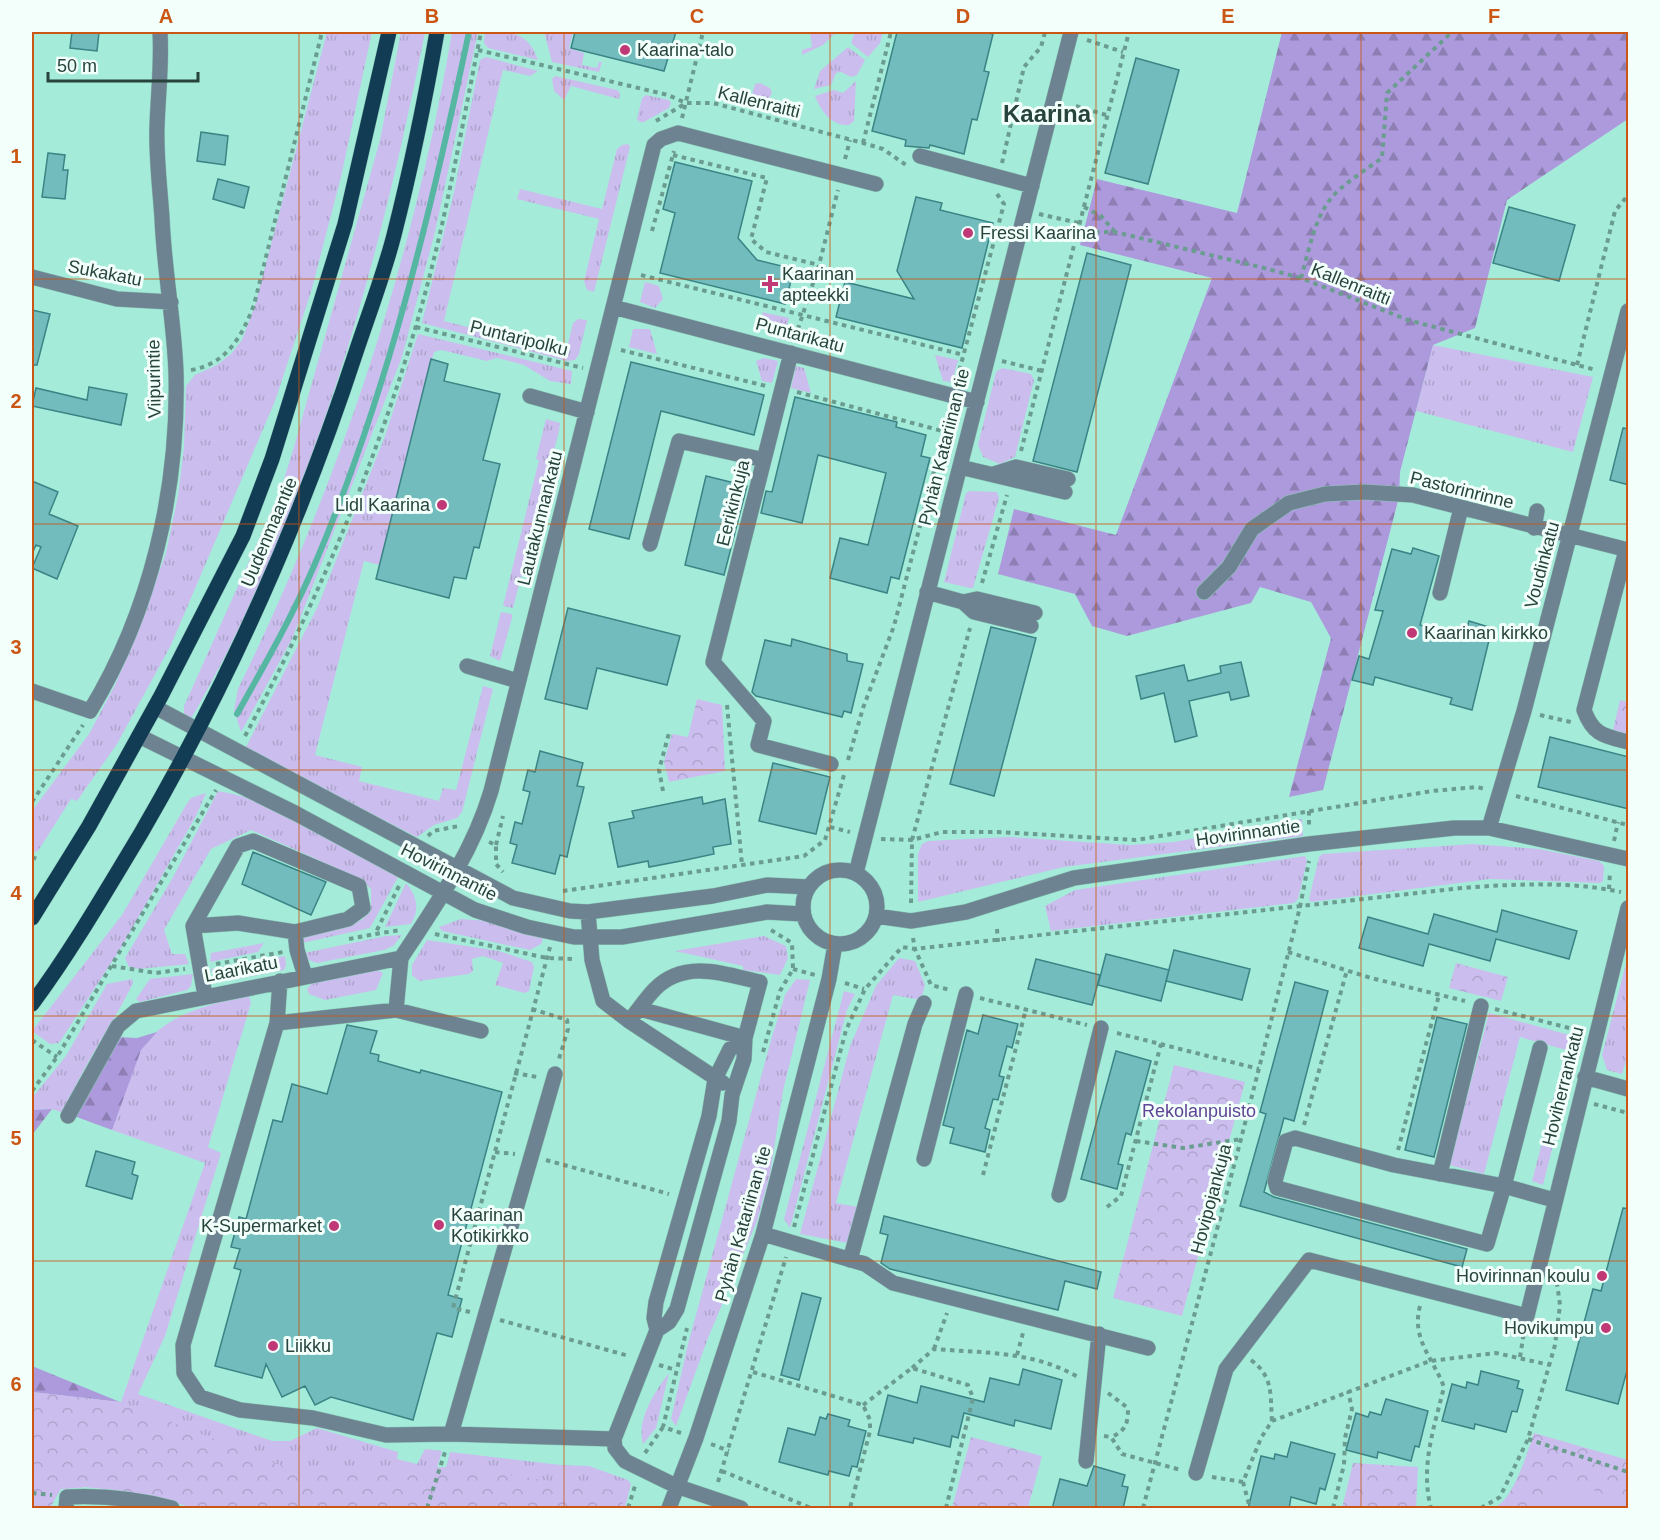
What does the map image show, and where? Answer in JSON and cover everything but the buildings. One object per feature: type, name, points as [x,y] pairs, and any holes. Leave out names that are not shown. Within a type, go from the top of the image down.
[{"type":"main road","name":"Uudenmaantie","points":[[32,918],[90,825],[155,707],[243,536],[272,459],[345,224],[389,32]]},
{"type":"main road","name":"Uudenmaantie","points":[[32,1004],[111,884],[183,759],[236,655],[285,548],[338,406],[394,238],[437,32]]},
{"type":"street","name":"Viipurintie","points":[[90,711],[113,674],[151,574],[175,440],[176,372],[171,302],[162,232],[157,128],[162,63],[160,32]]},
{"type":"street","name":"Pyhän Katariinan tie","points":[[855,873],[1032,186],[1078,35]]},
{"type":"street","name":"Lautakunnankatu","points":[[443,893],[475,836],[491,791],[654,145],[661,139],[678,133],[842,175]]},
{"type":"street","points":[[915,162],[998,177],[1032,186]]},
{"type":"street","points":[[842,175],[876,184]]},
{"type":"street","name":"Sukakatu","points":[[32,277],[117,299],[171,302]]},
{"type":"street","name":"Puntarikatu","points":[[613,307],[976,402]]},
{"type":"street","name":"Voudinkatu","points":[[1489,828],[1501,792],[1629,311]]},
{"type":"street","name":"Eerikinkuja","points":[[791,353],[713,662],[764,721],[758,745],[831,764]]},
{"type":"street","points":[[530,396],[587,412]]},
{"type":"street","points":[[650,544],[679,441],[764,460]]},
{"type":"street","points":[[960,467],[994,474],[1016,467],[1066,486]]},
{"type":"street","name":"Pastorinrinne","points":[[1203,592],[1229,567],[1252,529],[1289,504],[1325,494],[1364,492],[1413,495],[1534,528],[1627,550]]},
{"type":"street","points":[[1440,593],[1461,508]]},
{"type":"street","points":[[1534,528],[1537,511]]},
{"type":"street","points":[[1627,550],[1584,710],[1589,726],[1603,735],[1629,742]]},
{"type":"street","points":[[927,592],[963,602],[974,612],[1033,620]]},
{"type":"street","points":[[467,666],[518,681]]},
{"type":"street","points":[[32,691],[90,711]]},
{"type":"street","name":"Hovirinnantie","points":[[155,707],[513,898],[570,911],[588,912],[713,896],[767,885],[809,886]]},
{"type":"street","name":"Hovirinnantie","points":[[139,736],[295,813],[475,910],[498,919],[553,933],[590,938],[622,937],[767,912],[803,914]]},
{"type":"street","name":"Hovirinnantie","points":[[876,916],[911,921],[966,912],[1074,878],[1298,845],[1454,828],[1489,828],[1629,859]]},
{"type":"street","points":[[193,926],[238,923],[295,932],[348,919],[363,908],[359,886],[253,842],[238,846],[193,926],[205,996]]},
{"type":"street","points":[[843,870],[855,873],[866,880],[877,903],[876,916],[871,928],[861,938],[849,944],[835,944],[821,939],[815,934],[803,914],[804,898],[809,886],[818,877],[830,871],[843,870]]},
{"type":"street","points":[[396,1010],[401,958],[443,893]]},
{"type":"street","name":"Hoviherrankatu","points":[[1527,1317],[1554,1200],[1629,908]]},
{"type":"street","points":[[588,912],[594,969],[603,1001],[629,1021],[693,1061],[729,1087],[732,1095]]},
{"type":"street","points":[[295,932],[297,950],[305,976]]},
{"type":"street","name":"Pyhän Katariinan tie","points":[[669,1509],[696,1438],[763,1234],[829,979],[835,944]]},
{"type":"street","name":"Laarikatu","points":[[68,1116],[118,1026],[136,1011],[401,958]]},
{"type":"street","points":[[629,1021],[657,987],[684,972],[708,970],[760,982],[744,1038],[744,1059],[732,1095],[729,1121],[677,1309],[669,1322],[657,1330]]},
{"type":"street","points":[[280,981],[277,1023],[183,1345],[184,1373],[200,1397],[240,1410],[313,1418],[386,1436],[451,1434],[614,1439]]},
{"type":"street","points":[[924,1159],[966,994]]},
{"type":"street","points":[[850,1260],[915,1024],[924,1003]]},
{"type":"street","points":[[1440,1174],[1481,1006]]},
{"type":"street","points":[[640,1009],[744,1038]]},
{"type":"street","points":[[277,1023],[396,1010],[481,1031]]},
{"type":"street","points":[[1059,1195],[1101,1028]]},
{"type":"street","points":[[741,1509],[676,1486],[625,1461],[615,1448],[614,1439],[657,1330],[654,1318],[656,1302],[709,1116],[715,1079],[730,1049],[744,1038]]},
{"type":"street","points":[[1540,1048],[1504,1186],[1487,1244],[1277,1188],[1275,1181],[1286,1140],[1300,1140],[1394,1165],[1504,1186],[1554,1200]]},
{"type":"street","points":[[451,1434],[555,1074]]},
{"type":"street","points":[[1586,1077],[1629,1089]]},
{"type":"street","points":[[763,1234],[865,1264],[893,1283],[1149,1348]]},
{"type":"street","points":[[1196,1473],[1226,1369],[1310,1260],[1527,1317]]},
{"type":"street","points":[[1086,1461],[1099,1334]]},
{"type":"street","points":[[66,1503],[92,1496],[124,1498],[172,1509]]},
{"type":"path","points":[[176,372],[197,369],[215,360],[232,349],[244,330],[254,305],[322,32]]},
{"type":"path","points":[[237,752],[289,655],[324,582],[386,420],[416,327],[450,191],[482,32]]},
{"type":"path","points":[[686,103],[703,32]]},
{"type":"path","points":[[863,143],[891,32]]},
{"type":"path","points":[[848,762],[862,708],[894,626],[941,450],[952,395],[1004,204],[993,190],[1024,67],[1041,47],[1045,32]]},
{"type":"path","points":[[1301,278],[1321,214],[1338,190],[1382,158],[1387,93],[1452,32]]},
{"type":"path","points":[[1078,35],[1123,51]]},
{"type":"path","name":"Kallenraitti","points":[[478,50],[668,95],[686,103],[713,104],[863,143],[915,162]]},
{"type":"path","points":[[1076,105],[1106,115]]},
{"type":"path","points":[[1013,118],[1023,120]]},
{"type":"path","points":[[791,353],[801,314],[819,265],[850,140]]},
{"type":"path","points":[[673,155],[767,178],[751,239],[766,252],[819,265]]},
{"type":"path","name":"Kallenraitti","points":[[1077,232],[1115,232],[1301,278],[1408,320],[1577,365],[1615,211],[1629,195]]},
{"type":"path","name":"Kallenraitti","points":[[1083,207],[1101,216],[1115,232]]},
{"type":"path","points":[[641,274],[963,355]]},
{"type":"path","name":"Puntaripolku","points":[[416,327],[580,366],[596,375]]},
{"type":"path","points":[[727,703],[742,865]]},
{"type":"path","points":[[32,802],[71,747],[90,711]]},
{"type":"path","points":[[1539,715],[1589,726]]},
{"type":"path","points":[[663,791],[659,770],[669,733]]},
{"type":"path","points":[[556,891],[804,856],[825,840],[845,773]]},
{"type":"path","points":[[32,1091],[57,1057],[222,778]]},
{"type":"path","points":[[883,840],[912,840],[942,832],[997,832],[1136,840],[1432,791],[1477,787],[1629,825]]},
{"type":"path","points":[[458,829],[496,845],[496,864],[503,873],[512,877]]},
{"type":"path","points":[[32,857],[40,860]]},
{"type":"path","name":"Hovipojankuja","points":[[1143,1509],[1259,1069],[1300,907],[1309,861]]},
{"type":"path","points":[[712,1498],[753,1372],[846,1030],[865,989],[902,947],[915,949],[998,942],[1512,884],[1566,885],[1629,893]]},
{"type":"path","points":[[997,929],[998,942]]},
{"type":"path","points":[[340,941],[375,934]]},
{"type":"path","points":[[761,1060],[780,991],[793,969],[792,943]]},
{"type":"path","points":[[915,949],[931,985],[1259,1069]]},
{"type":"path","points":[[112,966],[156,974],[297,950]]},
{"type":"path","points":[[1288,952],[1439,995],[1596,1035]]},
{"type":"path","points":[[547,958],[453,1308],[676,1370]]},
{"type":"path","points":[[1300,1140],[1347,970]]},
{"type":"path","points":[[1394,1165],[1439,995]]},
{"type":"path","points":[[532,1008],[563,1017],[568,1024],[555,1074]]},
{"type":"path","points":[[983,1174],[1026,1009]]},
{"type":"path","points":[[32,1040],[57,1057]]},
{"type":"path","points":[[1107,1207],[1121,1196],[1161,1044]]},
{"type":"path","points":[[1580,1100],[1629,1113]]},
{"type":"path","points":[[1136,1141],[1183,1148],[1241,1139]]},
{"type":"path","points":[[495,1152],[531,1156],[686,1198]]},
{"type":"path","points":[[1481,1509],[1500,1497],[1528,1439],[1550,1365],[1560,1305],[1556,1274],[1551,1269],[1539,1270]]},
{"type":"path","points":[[1425,1290],[1417,1318],[1418,1328],[1422,1346],[1444,1387],[1426,1461],[1426,1488],[1431,1509]]},
{"type":"path","points":[[863,1405],[934,1349],[951,1298]]},
{"type":"path","points":[[1520,1357],[1527,1317]]},
{"type":"path","points":[[688,1324],[663,1427],[729,1451]]},
{"type":"path","points":[[934,1349],[1028,1356],[1056,1364],[1119,1399],[1128,1408],[1128,1421],[1122,1432],[1111,1437],[1089,1434]]},
{"type":"path","points":[[1240,1352],[1265,1372],[1269,1383],[1272,1421]]},
{"type":"path","points":[[1250,1509],[1244,1482],[1261,1438],[1272,1421],[1430,1361],[1478,1353],[1520,1357],[1550,1365]]},
{"type":"path","points":[[912,1368],[969,1385],[973,1398],[946,1509]]},
{"type":"path","points":[[753,1372],[863,1405],[870,1420],[870,1431],[850,1509]]},
{"type":"path","points":[[1333,1509],[1344,1465],[1345,1438],[1352,1409],[1348,1391]]},
{"type":"path","points":[[427,1509],[451,1434]]},
{"type":"path","points":[[1111,1437],[1122,1454],[1154,1464],[1244,1482]]},
{"type":"path","points":[[1528,1439],[1629,1472]]},
{"type":"path","points":[[722,1471],[811,1509]]},
{"type":"green space","points":[[327,32],[372,32],[341,177],[311,292],[275,401],[171,645],[117,744],[77,801],[71,799],[38,851],[33,852],[32,811],[89,734],[115,685],[132,646],[166,553],[178,496],[184,447],[186,386],[195,375],[217,365],[231,354],[242,340],[255,305]]},
{"type":"green space","points":[[401,32],[425,32],[386,209],[336,385],[306,472],[272,556],[234,639],[191,719],[184,714],[184,706],[279,495],[294,447],[380,140]]},
{"type":"green space","points":[[452,32],[478,32],[435,232],[402,357],[292,639],[241,732],[234,710],[238,689],[309,531],[369,368],[417,201]]},
{"type":"green space","points":[[485,32],[518,35],[529,44],[538,60],[488,48],[484,43]]},
{"type":"green space","points":[[544,32],[573,32],[569,48],[584,53],[582,65],[597,68],[599,62],[602,62],[599,72],[552,62]]},
{"type":"green space","points":[[810,32],[836,32],[823,45],[802,55],[802,50],[812,47]]},
{"type":"green space","points":[[855,32],[883,32],[880,43],[868,57],[851,43]]},
{"type":"green space","points":[[1282,32],[1628,32],[1628,119],[1507,200],[1475,328],[1433,345],[1400,472],[1399,497],[1323,790],[1289,797],[1331,638],[1311,602],[1260,587],[1251,603],[1127,636],[1092,626],[1075,594],[998,574],[1014,509],[1116,535],[1212,278],[1080,245],[1097,179],[1237,213]]},
{"type":"green space","points":[[848,47],[865,60],[857,75],[851,77],[841,72],[836,73],[831,85],[814,89],[820,71]]},
{"type":"green space","points":[[486,57],[538,71],[530,76],[503,70],[444,321],[566,352],[573,323],[578,319],[587,320],[579,354],[575,360],[567,361],[422,323],[454,192],[480,60]]},
{"type":"green space","points":[[555,76],[617,90],[620,93],[619,99],[571,86],[564,100],[554,91],[552,79]]},
{"type":"green space","points":[[856,81],[854,121],[849,125],[837,123],[824,112],[815,96],[834,90],[843,93]]},
{"type":"green space","points":[[760,83],[770,88],[772,93],[763,110],[749,106],[755,84]]},
{"type":"green space","points":[[646,95],[669,100],[671,103],[669,108],[640,122],[637,119],[642,98]]},
{"type":"green space","points":[[628,144],[630,147],[594,292],[587,290],[584,281],[599,219],[517,199],[520,189],[602,209],[617,149]]},
{"type":"green space","points":[[645,282],[659,286],[663,299],[655,308],[640,302]]},
{"type":"green space","points":[[762,312],[789,318],[783,340],[771,333],[766,326]]},
{"type":"green space","points":[[633,329],[650,329],[657,354],[629,347]]},
{"type":"green space","points":[[418,334],[572,371],[571,384],[550,381],[524,365],[497,358],[487,361],[441,350],[434,352],[380,565],[364,561],[315,755],[362,767],[359,781],[439,801],[443,788],[456,790],[483,686],[493,689],[462,812],[457,818],[434,825],[417,837],[264,759],[246,747],[318,606],[385,436]]},
{"type":"green space","points":[[1433,345],[1593,377],[1573,452],[1416,411]]},
{"type":"green space","points":[[935,355],[958,360],[952,382],[943,381]]},
{"type":"green space","points":[[764,358],[778,361],[772,383],[762,381],[756,361]]},
{"type":"green space","points":[[796,366],[804,368],[811,393],[791,388]]},
{"type":"green space","points":[[1002,368],[1031,374],[1034,380],[1015,457],[1000,464],[983,457],[978,445],[996,372]]},
{"type":"green space","points":[[546,419],[560,423],[559,431],[513,608],[503,606],[539,460],[536,459]]},
{"type":"green space","points":[[970,491],[997,492],[999,498],[973,588],[944,582],[966,493]]},
{"type":"green space","points":[[501,612],[512,614],[512,618],[500,661],[490,656]]},
{"type":"green space","points":[[697,699],[722,705],[725,771],[669,782],[664,762],[672,734],[688,737]]},
{"type":"green space","points":[[1620,700],[1628,702],[1628,734],[1613,730]]},
{"type":"green space","points":[[218,791],[241,796],[288,814],[398,877],[370,928],[302,943],[302,938],[362,920],[371,905],[371,889],[361,879],[251,830],[211,849],[164,930],[172,954],[185,954],[189,964],[138,969],[129,967],[125,958],[172,879]]},
{"type":"green space","points":[[206,793],[196,816],[121,948],[59,1043],[50,1044],[32,1031],[122,915],[191,798]]},
{"type":"green space","points":[[1302,819],[1303,836],[1064,867],[918,902],[918,854],[922,844],[928,841],[1009,837],[1130,845],[1174,842]]},
{"type":"green space","points":[[1473,844],[1539,849],[1599,861],[1604,866],[1603,881],[1600,883],[1490,879],[1311,902],[1309,899],[1319,857],[1322,854]]},
{"type":"green space","points":[[1305,856],[1307,861],[1298,899],[1294,903],[1051,931],[1045,906],[1075,890]]},
{"type":"green space","points":[[406,883],[416,903],[414,918],[411,924],[385,927]]},
{"type":"green space","points":[[461,919],[489,921],[544,936],[541,944],[530,950],[442,931],[439,927]]},
{"type":"green space","points":[[402,935],[393,946],[384,950],[317,963],[306,959],[304,953],[386,936]]},
{"type":"green space","points":[[764,936],[786,946],[788,958],[780,975],[743,970],[743,966],[675,951]]},
{"type":"green space","points":[[427,940],[499,951],[532,962],[534,967],[529,991],[525,993],[495,985],[503,963],[483,956],[472,959],[473,971],[469,974],[419,981],[412,975],[412,965]]},
{"type":"green space","points":[[264,943],[258,952],[210,962],[211,953]]},
{"type":"green space","points":[[285,956],[284,970],[220,982],[215,980],[211,969]]},
{"type":"green space","points":[[1628,956],[1628,1055],[1622,1074],[1607,1070],[1602,1055]]},
{"type":"green space","points":[[899,958],[915,961],[925,985],[921,1000],[893,995],[836,1203],[858,1207],[848,1243],[800,1234],[850,1046],[876,986]]},
{"type":"green space","points":[[1456,963],[1508,977],[1501,1001],[1449,988]]},
{"type":"green space","points":[[376,969],[383,973],[376,990],[325,1000],[309,994],[307,989],[313,982]]},
{"type":"green space","points":[[193,974],[191,986],[187,990],[140,1002],[136,999],[150,979]]},
{"type":"green space","points":[[132,979],[133,983],[79,1079],[64,1113],[52,1109],[32,1110],[32,1098],[66,1056],[107,984]]},
{"type":"green space","points":[[796,979],[810,980],[783,1091],[770,1174],[757,1221],[708,1338],[676,1426],[671,1419],[688,1344],[771,1040],[785,995]]},
{"type":"green space","points":[[844,991],[855,994],[847,1010],[790,1228],[784,1219]]},
{"type":"green space","points":[[249,996],[251,1003],[208,1147],[221,1153],[165,1336],[138,1394],[272,1441],[290,1441],[317,1428],[398,1452],[397,1459],[417,1464],[425,1449],[442,1451],[437,1468],[196,1508],[125,1491],[86,1487],[61,1489],[32,1392],[121,1402],[205,1163],[112,1130],[131,1069],[140,1051],[161,1028],[204,1007]]},
{"type":"green space","points":[[1489,1013],[1580,1038],[1543,1185],[1532,1181],[1566,1050],[1520,1037],[1484,1174],[1449,1165]]},
{"type":"green space","points":[[157,1032],[141,1050],[112,1130],[74,1116],[117,1037],[137,1038]]},
{"type":"green space","name":"Rekolanpuisto","points":[[1174,1065],[1245,1082],[1182,1316],[1113,1298]]},
{"type":"green space","points":[[52,1109],[32,1135],[32,1110]]},
{"type":"green space","points":[[32,1366],[120,1402],[32,1392]]},
{"type":"green space","points":[[669,1373],[656,1428],[643,1444],[644,1416],[658,1388]]},
{"type":"green space","points":[[32,1392],[120,1402],[293,1470],[452,1467],[626,1492],[621,1508],[196,1508],[126,1491],[86,1487],[61,1489],[50,1508],[32,1508]]},
{"type":"green space","points":[[1534,1433],[1628,1460],[1628,1508],[1494,1508],[1501,1503],[1514,1486]]},
{"type":"green space","points":[[971,1437],[1042,1456],[1028,1508],[952,1508]]},
{"type":"green space","points":[[450,1452],[561,1465],[589,1466],[628,1480],[631,1484],[625,1508],[436,1508]]},
{"type":"green space","points":[[1353,1463],[1418,1467],[1416,1508],[1342,1508]]},
{"type":"green space","points":[[1558,1476],[1628,1504],[1628,1508],[1545,1508]]},
{"type":"waterway","points":[[237,714],[314,566],[364,436],[405,303],[423,235],[469,32]]},
{"type":"place","name":"Kaarina-talo","points":[[625,50]]},
{"type":"place","name":"Fressi Kaarina","points":[[968,233]]},
{"type":"place","name":"Kaarinan apteekki","points":[[770,284]]},
{"type":"place","name":"Lidl Kaarina","points":[[442,505]]},
{"type":"place","name":"Kaarinan kirkko","points":[[1412,633]]},
{"type":"place","name":"Kaarinan Kotikirkko","points":[[439,1225]]},
{"type":"place","name":"K-Supermarket","points":[[334,1226]]},
{"type":"place","name":"Hovirinnan koulu","points":[[1602,1276]]},
{"type":"place","name":"Hovikumpu","points":[[1606,1328]]},
{"type":"place","name":"Liikku","points":[[273,1346]]},
{"type":"district","name":"Kaarina","points":[[1047,114]]}]
